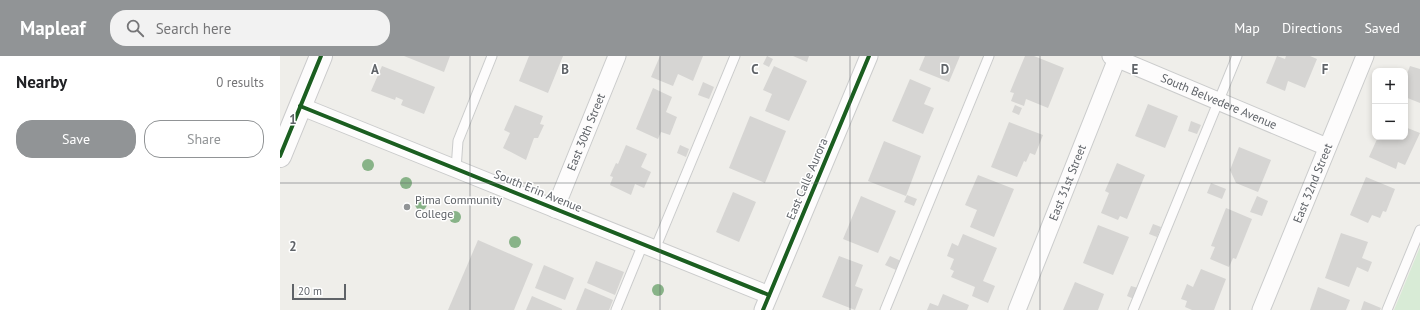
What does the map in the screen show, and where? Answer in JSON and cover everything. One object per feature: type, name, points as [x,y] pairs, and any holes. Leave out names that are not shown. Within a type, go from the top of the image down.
[{"type":"street","points":[[280,156],[321,56]]},
{"type":"street","name":"East 30th Street","points":[[555,209],[617,56]]},
{"type":"street","name":"East Calle Aurora","points":[[766,302],[869,56]]},
{"type":"street","name":"East 32nd Street","points":[[1261,310],[1365,56]]},
{"type":"street","name":"South Belvedere Avenue","points":[[1115,57],[1327,147]]},
{"type":"street","name":"East 31st Street","points":[[1017,310],[1115,57]]},
{"type":"street","name":"South Erin Avenue","points":[[300,106],[649,247],[766,302]]},
{"type":"lane","points":[[456,169],[458,141],[492,56]]},
{"type":"lane","points":[[616,310],[649,247],[735,56]]},
{"type":"lane","points":[[885,310],[989,56]]},
{"type":"lane","points":[[1133,310],[1237,56]]},
{"type":"lane","points":[[1387,310],[1420,230]]},
{"type":"green space","points":[[1420,247],[1420,310],[1394,310]]},
{"type":"building","points":[[404,56],[450,56],[444,72]]},
{"type":"building","points":[[529,56],[563,56],[548,93],[519,81]]},
{"type":"building","points":[[660,56],[703,56],[693,81],[678,74],[673,86],[651,77]]},
{"type":"building","points":[[767,56],[773,59],[769,67],[763,64]]},
{"type":"building","points":[[793,56],[809,56],[807,62]]},
{"type":"building","points":[[925,56],[960,56],[949,82],[919,70]]},
{"type":"building","points":[[1025,56],[1034,56],[1064,68],[1048,108],[1026,99],[1024,106],[1011,101],[1014,93],[1010,92]]},
{"type":"building","points":[[1277,56],[1285,59],[1286,56],[1310,56],[1317,59],[1305,88],[1288,81],[1285,91],[1266,83]]},
{"type":"building","points":[[382,66],[435,87],[424,114],[401,105],[403,100],[396,97],[395,100],[371,91]]},
{"type":"building","points":[[774,66],[807,81],[789,121],[765,111],[772,94],[763,90]]},
{"type":"building","points":[[1410,66],[1420,69],[1420,103],[1408,98],[1408,71]]},
{"type":"building","points":[[910,79],[931,88],[924,104],[934,108],[923,134],[892,121]]},
{"type":"building","points":[[703,82],[714,87],[709,99],[698,95]]},
{"type":"building","points":[[653,88],[672,97],[666,112],[677,117],[670,135],[661,132],[658,139],[636,129]]},
{"type":"building","points":[[1148,104],[1178,116],[1165,148],[1135,136]]},
{"type":"building","points":[[515,105],[543,116],[540,124],[544,125],[538,138],[534,138],[526,160],[503,148],[510,133],[504,130]]},
{"type":"building","points":[[1015,105],[1022,108],[1019,115],[1012,112]]},
{"type":"building","points":[[750,116],[786,131],[765,183],[729,168]]},
{"type":"building","points":[[1191,121],[1201,125],[1197,134],[1188,131]]},
{"type":"building","points":[[1009,122],[1043,135],[1035,155],[1030,153],[1026,162],[1024,161],[1017,177],[991,167]]},
{"type":"building","points":[[1408,128],[1420,133],[1405,165],[1398,162],[1396,169],[1369,157],[1377,140],[1408,140]]},
{"type":"building","points":[[884,141],[921,156],[906,196],[868,181]]},
{"type":"building","points":[[626,145],[647,154],[641,167],[651,172],[644,188],[635,184],[631,195],[610,185],[613,177],[610,176],[616,163],[618,164]]},
{"type":"building","points":[[680,145],[689,149],[686,157],[677,153]]},
{"type":"building","points":[[1239,147],[1271,160],[1258,192],[1236,183],[1230,170]]},
{"type":"building","points":[[1117,163],[1145,175],[1127,219],[1120,216],[1118,220],[1101,213],[1109,193],[1105,191]]},
{"type":"building","points":[[978,175],[1014,189],[994,237],[970,227],[977,210],[965,205]]},
{"type":"building","points":[[1366,177],[1395,189],[1386,212],[1383,211],[1380,218],[1372,215],[1368,223],[1350,215]]},
{"type":"building","points":[[1211,183],[1226,189],[1222,199],[1207,193]]},
{"type":"building","points":[[733,192],[756,202],[739,242],[716,232]]},
{"type":"building","points":[[907,195],[917,199],[914,206],[904,202]]},
{"type":"building","points":[[861,196],[896,211],[878,253],[843,239]]},
{"type":"building","points":[[1257,196],[1268,201],[1262,216],[1250,212]]},
{"type":"building","points":[[1226,208],[1252,219],[1236,259],[1233,258],[1229,267],[1210,259],[1215,247],[1211,246]]},
{"type":"building","points":[[1153,224],[1161,227],[1157,237],[1149,234]]},
{"type":"building","points":[[1098,225],[1129,237],[1113,275],[1083,263]]},
{"type":"building","points":[[1341,233],[1368,242],[1362,258],[1372,262],[1368,272],[1357,267],[1349,287],[1325,278]]},
{"type":"building","points":[[963,234],[997,248],[983,281],[995,286],[988,303],[972,296],[975,287],[951,277],[954,271],[950,269],[954,259],[947,256],[952,243],[958,246]]},
{"type":"building","points":[[478,240],[533,264],[514,310],[448,310]]},
{"type":"building","points":[[839,256],[863,265],[855,286],[863,289],[855,310],[822,297]]},
{"type":"building","points":[[890,256],[901,261],[896,270],[885,265]]},
{"type":"building","points":[[596,261],[624,272],[615,295],[587,283]]},
{"type":"building","points":[[544,265],[574,278],[565,300],[535,288]]},
{"type":"building","points":[[1201,269],[1226,279],[1214,310],[1192,310],[1185,307],[1187,301],[1181,299],[1187,284],[1193,287]]},
{"type":"building","points":[[1075,282],[1104,294],[1098,310],[1063,310]]},
{"type":"building","points":[[1131,286],[1138,288],[1134,299],[1127,296]]},
{"type":"building","points":[[1318,287],[1350,300],[1346,310],[1310,310]]},
{"type":"building","points":[[585,288],[613,300],[609,310],[576,310]]},
{"type":"building","points":[[943,294],[969,305],[967,310],[927,310],[930,303],[938,306]]},
{"type":"building","points":[[532,296],[562,309],[562,310],[526,310]]},
{"type":"building","points":[[1364,301],[1381,308],[1380,310],[1361,310]]},
{"type":"cycle path","points":[[280,156],[321,56]]},
{"type":"cycle path","points":[[763,310],[869,56]]},
{"type":"cycle path","points":[[300,106],[769,295]]},
{"type":"place","name":"Pima Community College","points":[[407,207]]}]
